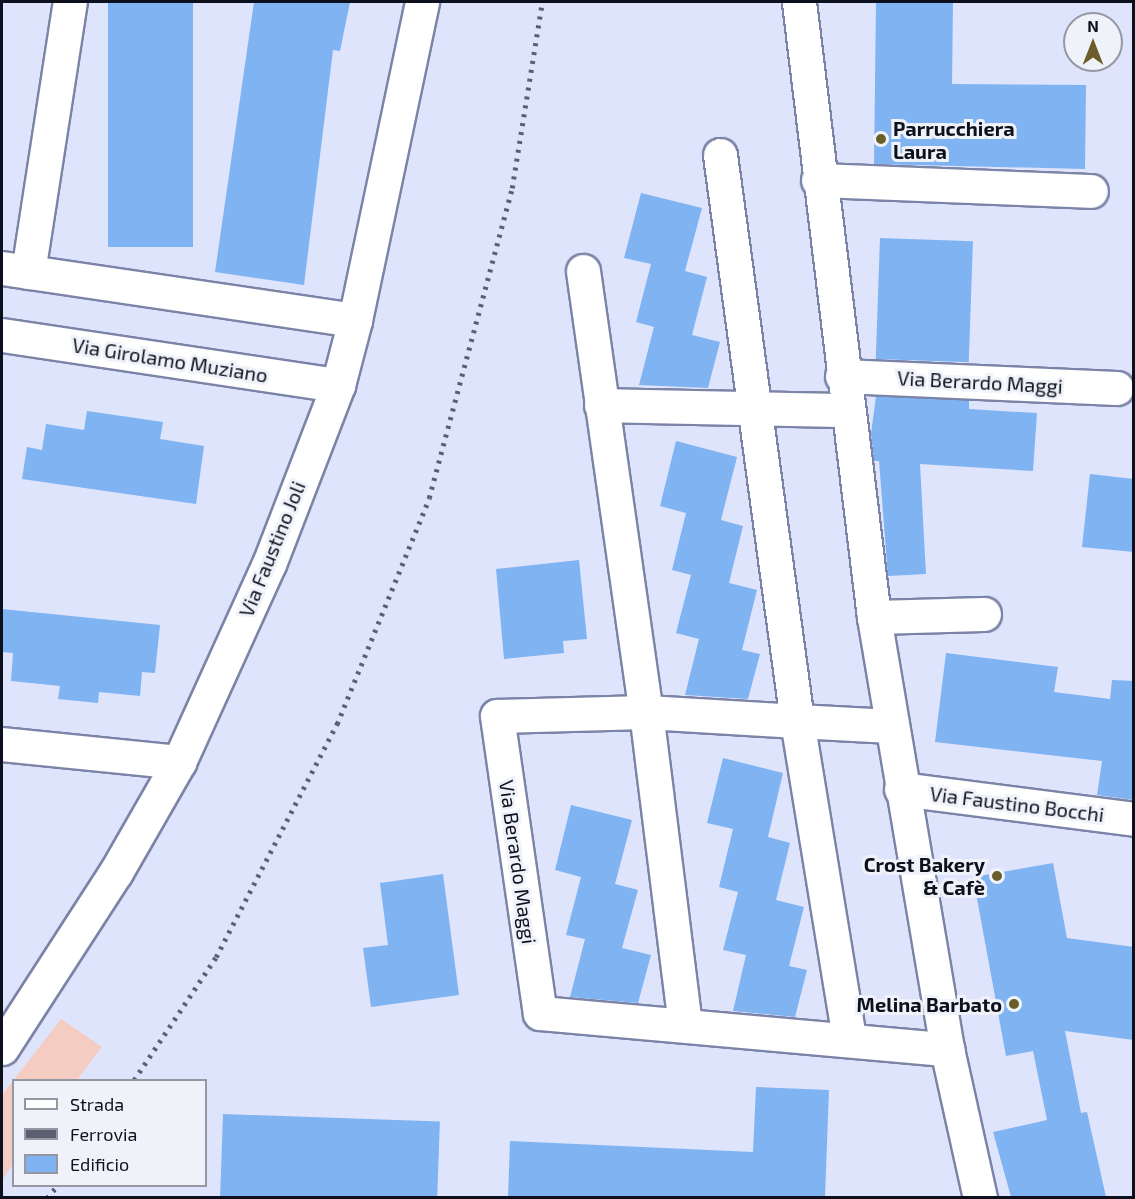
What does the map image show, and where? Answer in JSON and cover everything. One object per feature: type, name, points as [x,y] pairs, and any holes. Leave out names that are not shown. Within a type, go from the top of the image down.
[{"type":"street","points":[[70,2],[15,270],[355,320]]},
{"type":"street","name":"Via Faustino Joli","points":[[2,1048],[117,872],[179,762],[269,564],[338,385],[355,320],[422,2]]},
{"type":"street","points":[[799,2],[818,180],[874,617],[901,789],[947,1049],[980,1197]]},
{"type":"street","points":[[720,154],[751,405],[797,721],[849,1038]]},
{"type":"street","points":[[818,180],[1091,191]]},
{"type":"street","points":[[583,271],[646,712],[685,1024]]},
{"type":"street","name":"Via Girolamo Muziano","points":[[2,335],[338,385]]},
{"type":"street","name":"Via Berardo Maggi","points":[[842,376],[1117,388]]},
{"type":"street","points":[[601,405],[751,405],[847,410]]},
{"type":"street","points":[[874,617],[984,614]]},
{"type":"street","name":"Via Berardo Maggi","points":[[891,726],[646,712],[497,716],[540,1013],[849,1038],[947,1049]]},
{"type":"street","points":[[2,744],[179,762]]},
{"type":"street","name":"Via Faustino Bocchi","points":[[901,789],[1134,819]]},
{"type":"shaded area","points":[[61,1019],[102,1047],[78,1079],[14,1079]]},
{"type":"shaded area","points":[[12,1082],[12,1165],[2,1180],[2,1095]]},
{"type":"building","points":[[108,2],[193,2],[193,247],[108,247]]},
{"type":"building","points":[[254,2],[350,2],[340,51],[333,50],[304,285],[215,272]]},
{"type":"building","points":[[876,2],[953,2],[952,84],[1086,85],[1085,169],[874,164]]},
{"type":"building","points":[[641,193],[702,208],[685,271],[707,277],[692,335],[720,342],[708,388],[639,385],[654,327],[636,322],[651,264],[624,258]]},
{"type":"building","points":[[880,238],[973,241],[969,362],[876,359]]},
{"type":"building","points":[[876,396],[969,400],[969,409],[1037,413],[1033,471],[920,464],[926,574],[888,576],[879,461],[874,461],[871,434]]},
{"type":"building","points":[[87,411],[163,422],[160,439],[204,446],[196,504],[22,479],[27,447],[42,450],[46,424],[84,430]]},
{"type":"building","points":[[676,441],[737,457],[721,520],[743,526],[729,583],[757,590],[742,650],[760,654],[748,699],[685,695],[699,639],[676,633],[691,575],[672,570],[686,513],[660,506]]},
{"type":"building","points":[[1090,474],[1134,479],[1134,552],[1082,547]]},
{"type":"building","points":[[579,560],[587,639],[563,641],[564,653],[504,659],[496,569]]},
{"type":"building","points":[[2,609],[160,625],[155,673],[142,672],[140,696],[99,692],[98,703],[58,699],[60,686],[11,681],[13,653],[2,652]]},
{"type":"building","points":[[946,653],[1058,667],[1054,692],[1110,699],[1112,680],[1134,681],[1134,800],[1097,795],[1102,761],[935,742]]},
{"type":"building","points":[[723,758],[783,773],[768,837],[790,843],[776,900],[804,907],[789,966],[807,970],[795,1017],[733,1011],[746,955],[723,950],[738,892],[719,887],[733,829],[707,823]]},
{"type":"building","points":[[571,805],[632,820],[615,884],[638,890],[622,948],[651,955],[638,1003],[570,997],[585,939],[566,935],[581,877],[555,870]]},
{"type":"building","points":[[1053,863],[1067,938],[1134,947],[1134,1040],[1065,1031],[1081,1113],[1087,1112],[1106,1197],[1011,1197],[993,1132],[1047,1120],[1033,1051],[1006,1056],[973,877]]},
{"type":"building","points":[[443,874],[459,995],[371,1007],[363,948],[388,945],[380,883]]},
{"type":"building","points":[[756,1087],[829,1090],[825,1197],[508,1197],[510,1141],[753,1152]]},
{"type":"building","points":[[223,1114],[440,1122],[437,1198],[220,1197]]},
{"type":"railway","points":[[135,1079],[216,957],[337,724],[429,498],[512,188],[542,2]]},
{"type":"railway","points":[[47,1198],[56,1187]]},
{"type":"place","name":"Parrucchiera Laura","points":[[881,139]]},
{"type":"place","name":"Crost Bakery & Cafè","points":[[997,876]]},
{"type":"place","name":"Melina Barbato","points":[[1014,1004]]}]
